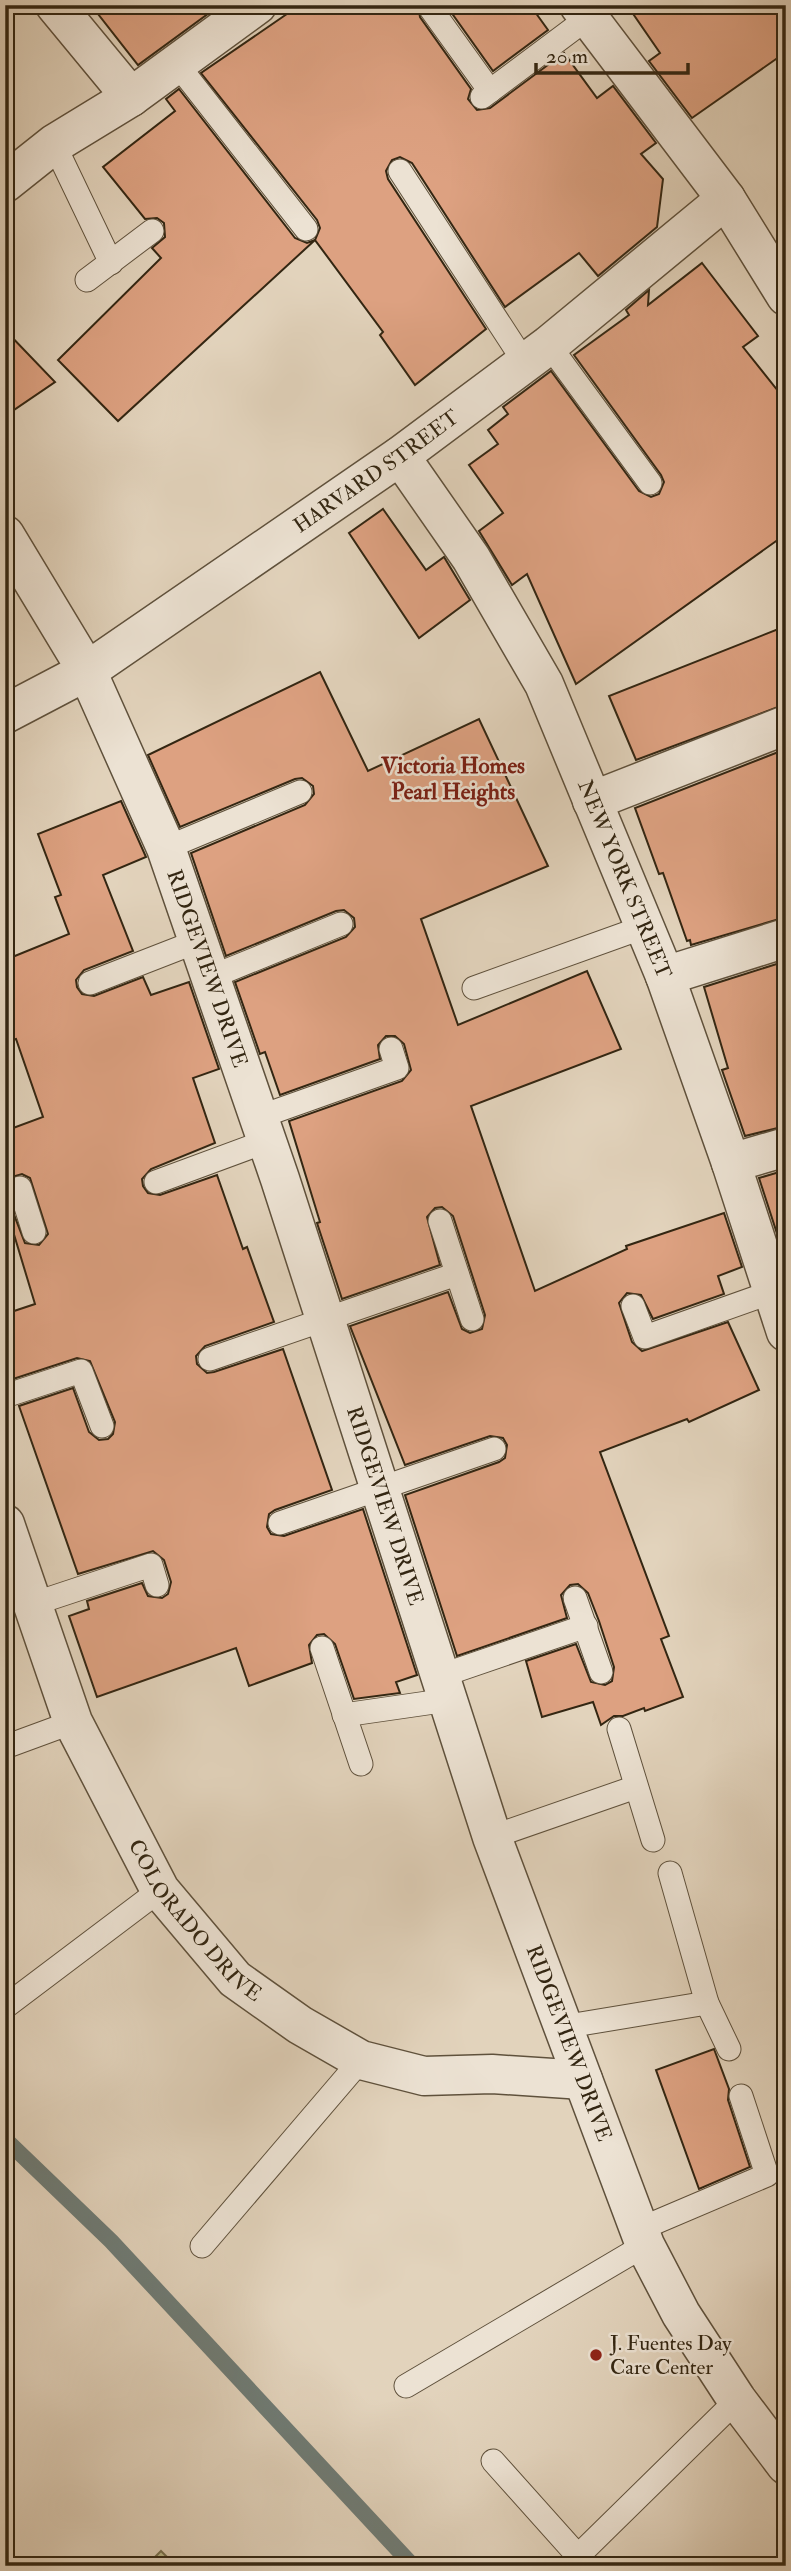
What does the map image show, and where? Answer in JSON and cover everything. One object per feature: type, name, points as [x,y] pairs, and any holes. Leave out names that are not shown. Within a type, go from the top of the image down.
[{"type":"street","points":[[55,5],[131,97]]},
{"type":"street","points":[[5,183],[54,144],[131,97],[257,5]]},
{"type":"street","points":[[582,9],[726,199],[786,296]]},
{"type":"street","name":"HARVARD STREET","points":[[5,714],[87,671],[400,456],[537,354],[726,199]]},
{"type":"street","name":"NEW YORK STREET","points":[[400,456],[471,558],[544,684],[665,976],[731,1163],[786,1332]]},
{"type":"street","name":"RIDGEVIEW DRIVE","points":[[5,535],[87,671],[166,848],[263,1129],[492,1837],[643,2237],[681,2314],[737,2400],[782,2453]]},
{"type":"street","points":[[592,801],[786,725]]},
{"type":"street","points":[[665,976],[786,938]]},
{"type":"street","points":[[731,1163],[786,1147]]},
{"type":"street","name":"COLORADO DRIVE","points":[[5,1524],[21,1592],[73,1722],[160,1890],[235,1979],[300,2025],[361,2060],[424,2076],[492,2074],[583,2080]]},
{"type":"lane","points":[[430,9],[486,94],[582,9]]},
{"type":"lane","points":[[177,64],[306,229]]},
{"type":"lane","points":[[54,144],[111,263]]},
{"type":"lane","points":[[400,171],[537,354],[650,483]]},
{"type":"lane","points":[[87,281],[152,232]]},
{"type":"lane","points":[[166,848],[300,792]]},
{"type":"lane","points":[[211,977],[341,924]]},
{"type":"lane","points":[[474,988],[644,928]]},
{"type":"lane","points":[[90,984],[198,941]]},
{"type":"lane","points":[[156,1182],[263,1129],[397,1068],[391,1049]]},
{"type":"lane","points":[[5,1194],[20,1188],[34,1232]]},
{"type":"lane","points":[[440,1221],[472,1319]]},
{"type":"lane","points":[[211,1359],[457,1274]]},
{"type":"lane","points":[[633,1306],[645,1337],[772,1292]]},
{"type":"lane","points":[[5,1396],[81,1371],[102,1426]]},
{"type":"lane","points":[[280,1523],[494,1449]]},
{"type":"lane","points":[[21,1592],[151,1565],[157,1585]]},
{"type":"lane","points":[[575,1598],[601,1672]]},
{"type":"lane","points":[[344,1715],[444,1688],[586,1626]]},
{"type":"lane","points":[[322,1648],[361,1764]]},
{"type":"lane","points":[[5,1746],[73,1722]]},
{"type":"lane","points":[[619,1729],[653,1840]]},
{"type":"lane","points":[[492,1837],[636,1787]]},
{"type":"lane","points":[[670,1873],[707,2003],[729,2049]]},
{"type":"lane","points":[[5,2007],[160,1890]]},
{"type":"lane","points":[[562,2027],[707,2003]]},
{"type":"lane","points":[[202,2246],[361,2060]]},
{"type":"lane","points":[[406,2386],[643,2237],[767,2175],[741,2095]]},
{"type":"lane","points":[[493,2461],[578,2556],[737,2400]]},
{"type":"green space","points":[[161,2551],[176,2566],[146,2566]]},
{"type":"building","points":[[91,5],[220,5],[138,65]]},
{"type":"building","points":[[300,5],[418,5],[420,17],[471,89],[468,99],[477,110],[490,108],[564,53],[597,98],[613,86],[656,143],[641,154],[663,179],[657,227],[598,276],[579,253],[505,307],[412,163],[400,157],[392,160],[386,171],[388,179],[486,329],[415,385],[380,335],[383,332],[315,240],[320,228],[317,220],[201,73]]},
{"type":"building","points":[[446,5],[530,5],[548,30],[493,71]]},
{"type":"building","points":[[627,5],[786,5],[786,52],[692,118],[649,61],[660,53]]},
{"type":"building","points":[[179,89],[295,238],[307,243],[315,240],[118,421],[58,360],[161,258],[152,248],[165,237],[164,223],[157,218],[145,219],[103,167],[175,111],[166,99]]},
{"type":"building","points":[[702,263],[758,336],[743,347],[786,401],[786,534],[576,684],[527,574],[512,585],[479,531],[503,513],[469,465],[498,444],[488,430],[508,414],[503,407],[551,371],[639,491],[651,497],[659,494],[664,482],[661,475],[574,355],[629,315],[626,310],[649,290],[648,305]]},
{"type":"building","points":[[5,330],[55,382],[5,416]]},
{"type":"building","points":[[383,509],[426,570],[444,557],[470,600],[419,638],[349,533]]},
{"type":"building","points":[[786,626],[786,704],[636,760],[609,696]]},
{"type":"building","points":[[320,672],[368,771],[479,719],[548,866],[421,919],[458,1025],[587,971],[621,1049],[471,1106],[535,1291],[627,1249],[626,1246],[724,1213],[742,1267],[718,1276],[724,1294],[653,1319],[641,1295],[627,1293],[619,1303],[632,1342],[642,1351],[728,1322],[759,1390],[689,1422],[687,1419],[600,1452],[669,1636],[661,1639],[683,1697],[645,1711],[644,1708],[623,1716],[614,1716],[601,1725],[593,1702],[542,1717],[526,1661],[576,1644],[591,1682],[605,1685],[612,1681],[614,1667],[599,1621],[588,1593],[578,1584],[570,1585],[561,1595],[567,1618],[457,1656],[405,1495],[499,1462],[505,1458],[507,1445],[503,1438],[490,1436],[405,1465],[350,1326],[448,1292],[462,1329],[470,1333],[482,1329],[485,1315],[453,1216],[442,1207],[435,1208],[427,1217],[440,1265],[342,1299],[317,1223],[320,1222],[289,1121],[402,1081],[411,1070],[404,1044],[395,1036],[386,1036],[378,1045],[380,1059],[280,1095],[265,1052],[260,1054],[235,982],[346,937],[355,927],[354,918],[344,910],[336,911],[226,956],[191,853],[305,805],[314,794],[313,786],[302,778],[295,779],[180,827],[148,755]]},
{"type":"building","points":[[786,749],[786,917],[691,945],[690,940],[687,941],[663,873],[659,874],[635,808]]},
{"type":"building","points":[[121,801],[146,857],[103,875],[133,951],[84,970],[76,980],[77,987],[82,994],[94,996],[143,977],[151,995],[189,982],[219,1069],[193,1078],[215,1143],[151,1169],[142,1179],[143,1186],[148,1193],[160,1195],[217,1175],[243,1249],[247,1247],[274,1322],[205,1346],[196,1356],[197,1364],[207,1373],[214,1372],[283,1349],[332,1490],[275,1510],[269,1514],[267,1527],[271,1534],[284,1536],[363,1509],[417,1675],[396,1682],[400,1693],[354,1699],[335,1644],[324,1634],[317,1635],[309,1645],[312,1663],[249,1686],[236,1648],[97,1697],[69,1616],[89,1609],[87,1601],[142,1583],[148,1596],[162,1598],[168,1594],[171,1582],[164,1560],[153,1551],[78,1574],[19,1406],[73,1388],[89,1432],[99,1440],[108,1439],[113,1434],[115,1422],[90,1361],[77,1358],[10,1380],[5,1366],[5,1314],[35,1304],[6,1208],[11,1207],[25,1243],[39,1245],[48,1234],[30,1178],[22,1174],[5,1179],[5,1131],[43,1117],[16,1039],[5,1042],[5,960],[69,934],[55,897],[61,895],[38,834]]},
{"type":"building","points":[[786,961],[786,1126],[745,1136],[722,1070],[728,1068],[704,987]]},
{"type":"building","points":[[786,1170],[786,1251],[783,1252],[759,1178]]},
{"type":"building","points":[[714,2049],[729,2089],[728,2100],[750,2167],[699,2189],[656,2070]]},
{"type":"waterway","points":[[5,2139],[111,2241],[413,2566]]},
{"type":"place","name":"J. Fuentes Day Care Center","points":[[596,2355]]},
{"type":"district","name":"Victoria Homes Pearl Heights","points":[[453,778]]}]
